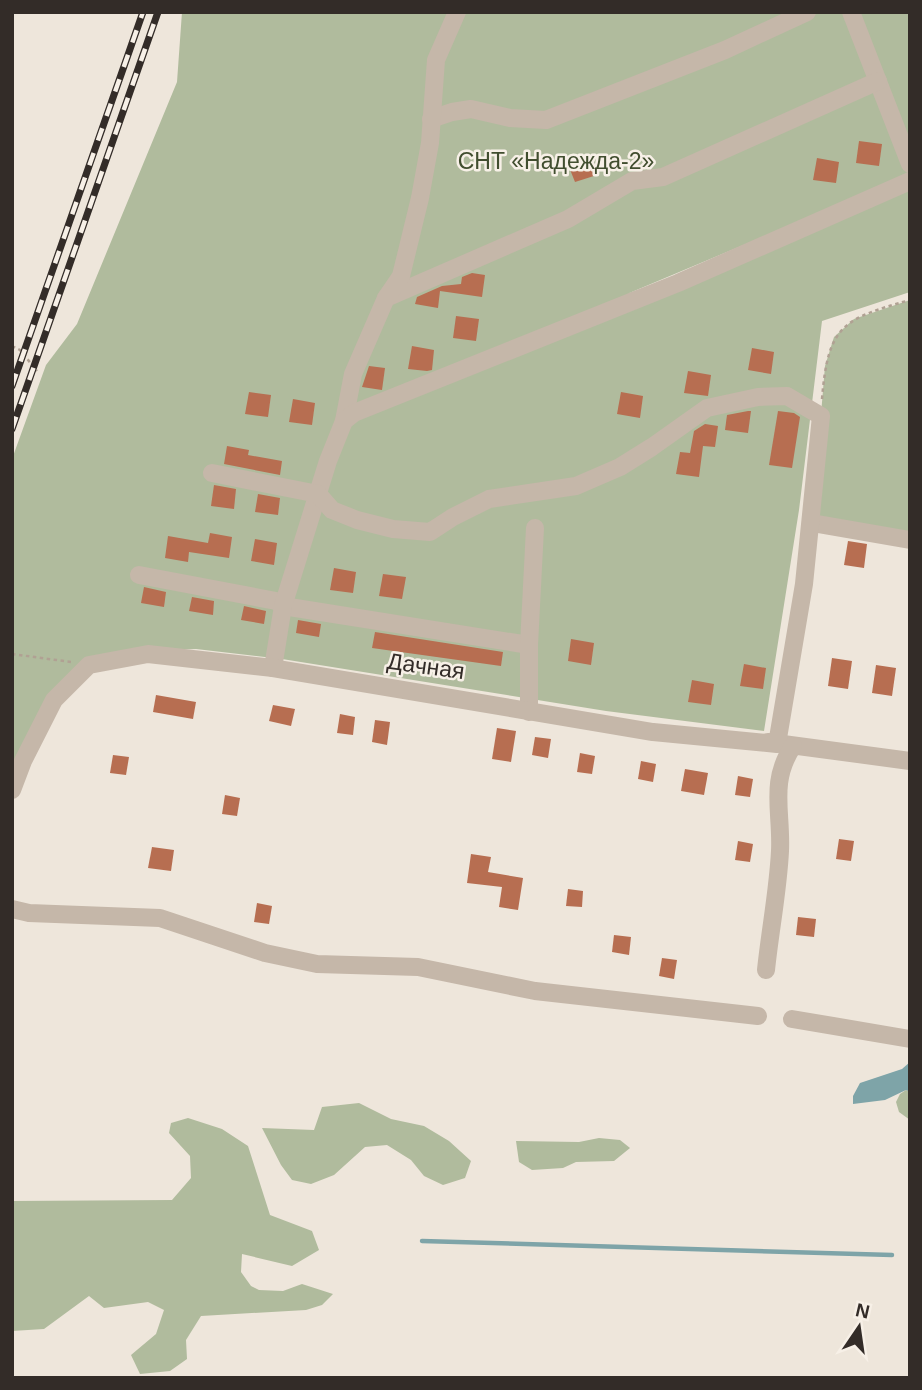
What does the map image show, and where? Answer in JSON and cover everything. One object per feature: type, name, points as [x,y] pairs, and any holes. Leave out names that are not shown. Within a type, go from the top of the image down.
[{"type":"street","points":[[273,668],[283,606],[328,461],[344,421],[353,374],[386,298],[401,276],[430,143],[436,60],[457,12]]},
{"type":"street","points":[[431,119],[471,109],[510,118],[547,120],[725,50],[807,12]]},
{"type":"street","points":[[851,12],[910,164]]},
{"type":"street","points":[[386,298],[568,219],[632,181],[663,177],[878,81]]},
{"type":"street","points":[[344,421],[354,413],[678,283],[910,181]]},
{"type":"street","points":[[212,474],[318,494],[332,510],[357,520],[393,529],[430,532],[489,499],[576,486],[652,447],[707,408],[758,397],[787,396],[821,416],[812,523],[779,784],[777,817],[780,849],[766,970]]},
{"type":"street","points":[[812,523],[910,540]]},
{"type":"street","points":[[529,712],[529,645],[535,528]]},
{"type":"street","points":[[139,575],[276,601],[283,606],[529,645]]},
{"type":"street","points":[[12,790],[23,761],[54,700],[89,665],[148,654],[273,668],[653,732],[785,745]]},
{"type":"street","name":"Дачная","points":[[273,668],[785,745],[910,761]]},
{"type":"street","points":[[12,798],[23,761]]},
{"type":"street","points":[[12,909],[29,913],[160,918],[265,953],[317,964],[418,967],[535,991],[758,1016]]},
{"type":"street","points":[[792,1019],[910,1040]]},
{"type":"path","points":[[821,416],[825,366],[834,337],[854,319],[910,300]]},
{"type":"path","points":[[12,346],[20,350],[37,372]]},
{"type":"path","points":[[12,654],[89,665]]},
{"type":"green space","name":"СНТ «Надежда-2»","points":[[182,12],[910,12],[910,175],[627,294],[910,190],[910,292],[822,321],[799,510],[764,731],[606,711],[282,659],[196,649],[134,651],[79,674],[12,784],[12,459],[46,365],[77,324],[177,82]]},
{"type":"green space","points":[[910,300],[910,537],[812,523],[825,366],[834,337],[854,319]]},
{"type":"green space","points":[[906,1090],[910,1092],[910,1120],[899,1112],[896,1102]]},
{"type":"green space","points":[[359,1103],[391,1119],[424,1126],[449,1141],[471,1161],[465,1178],[443,1185],[424,1176],[411,1160],[387,1145],[365,1147],[334,1175],[311,1184],[292,1180],[262,1128],[314,1130],[322,1107]]},
{"type":"green space","points":[[188,1118],[222,1129],[248,1146],[270,1215],[312,1231],[319,1250],[292,1266],[242,1254],[241,1272],[251,1286],[259,1290],[283,1291],[302,1284],[333,1294],[322,1305],[306,1310],[201,1316],[186,1340],[187,1359],[170,1371],[140,1374],[131,1355],[156,1334],[164,1310],[148,1302],[104,1308],[89,1296],[44,1329],[12,1331],[12,1201],[172,1200],[191,1178],[190,1156],[169,1133],[171,1123]]},
{"type":"green space","points":[[599,1138],[620,1140],[630,1148],[614,1161],[576,1162],[563,1168],[532,1170],[519,1162],[516,1141],[579,1142]]},
{"type":"water","points":[[910,1062],[910,1092],[906,1090],[885,1100],[853,1104],[853,1096],[860,1083],[902,1069]]},
{"type":"building","points":[[859,141],[882,144],[879,166],[856,163]]},
{"type":"building","points":[[817,158],[839,162],[836,183],[813,180]]},
{"type":"building","points":[[591,160],[597,175],[575,182],[569,167]]},
{"type":"building","points":[[472,273],[485,275],[482,297],[440,291],[438,308],[415,304],[417,297],[442,286],[461,284],[462,277]]},
{"type":"building","points":[[456,316],[479,319],[476,341],[453,338]]},
{"type":"building","points":[[412,346],[434,350],[432,370],[408,369]]},
{"type":"building","points":[[752,348],[774,352],[771,374],[748,370]]},
{"type":"building","points":[[369,366],[385,368],[382,390],[362,387]]},
{"type":"building","points":[[688,371],[711,375],[708,396],[684,393]]},
{"type":"building","points":[[249,392],[271,395],[268,417],[245,414]]},
{"type":"building","points":[[621,392],[643,396],[640,418],[617,414]]},
{"type":"building","points":[[293,399],[315,403],[312,425],[289,422]]},
{"type":"building","points":[[751,411],[748,433],[725,430],[727,415]]},
{"type":"building","points":[[778,411],[794,413],[800,417],[792,468],[769,465]]},
{"type":"building","points":[[705,424],[718,426],[715,447],[703,446],[699,477],[676,474],[680,452],[690,453],[694,431]]},
{"type":"building","points":[[227,446],[249,450],[248,455],[282,461],[280,475],[224,464]]},
{"type":"building","points":[[214,485],[236,489],[234,509],[211,506]]},
{"type":"building","points":[[258,494],[280,498],[278,515],[255,512]]},
{"type":"building","points":[[210,533],[232,537],[229,558],[189,552],[188,562],[165,558],[168,536],[208,543]]},
{"type":"building","points":[[255,539],[277,543],[274,565],[251,561]]},
{"type":"building","points":[[848,541],[867,544],[864,568],[844,565]]},
{"type":"building","points":[[334,568],[356,572],[353,593],[330,590]]},
{"type":"building","points":[[383,574],[406,577],[402,599],[379,596]]},
{"type":"building","points":[[144,587],[166,592],[164,607],[141,603]]},
{"type":"building","points":[[192,597],[214,601],[213,615],[189,611]]},
{"type":"building","points":[[244,606],[266,611],[264,624],[241,620]]},
{"type":"building","points":[[298,620],[321,624],[319,637],[296,633]]},
{"type":"building","points":[[375,632],[503,652],[501,666],[372,648]]},
{"type":"building","points":[[571,639],[594,643],[591,665],[568,661]]},
{"type":"building","points":[[832,658],[852,661],[848,689],[828,686]]},
{"type":"building","points":[[744,664],[766,668],[763,689],[740,686]]},
{"type":"building","points":[[876,665],[896,668],[892,696],[872,693]]},
{"type":"building","points":[[692,680],[714,684],[711,705],[688,702]]},
{"type":"building","points":[[156,695],[196,702],[193,719],[153,712]]},
{"type":"building","points":[[273,705],[295,709],[291,726],[269,721]]},
{"type":"building","points":[[340,714],[355,717],[353,735],[337,733]]},
{"type":"building","points":[[375,720],[390,722],[387,745],[372,742]]},
{"type":"building","points":[[497,728],[516,731],[511,762],[492,759]]},
{"type":"building","points":[[535,737],[551,739],[548,758],[532,755]]},
{"type":"building","points":[[580,753],[595,756],[592,774],[577,772]]},
{"type":"building","points":[[113,755],[129,757],[126,775],[110,773]]},
{"type":"building","points":[[641,761],[656,764],[653,782],[638,779]]},
{"type":"building","points":[[685,769],[708,773],[704,795],[681,791]]},
{"type":"building","points":[[738,776],[753,779],[750,797],[735,795]]},
{"type":"building","points":[[225,795],[240,798],[237,816],[222,814]]},
{"type":"building","points":[[839,839],[854,841],[851,861],[836,859]]},
{"type":"building","points":[[738,841],[753,844],[750,862],[735,860]]},
{"type":"building","points":[[152,847],[174,850],[171,871],[148,868]]},
{"type":"building","points":[[471,854],[491,857],[488,872],[523,878],[518,910],[499,907],[502,887],[467,883]]},
{"type":"building","points":[[568,889],[583,891],[582,907],[566,906]]},
{"type":"building","points":[[257,903],[272,906],[269,924],[254,922]]},
{"type":"building","points":[[798,917],[816,919],[814,937],[796,935]]},
{"type":"building","points":[[614,935],[631,937],[629,955],[612,952]]},
{"type":"building","points":[[662,958],[677,960],[674,979],[659,976]]},
{"type":"waterway","points":[[422,1241],[892,1255]]},
{"type":"railway","points":[[12,386],[143,12]]},
{"type":"railway","points":[[12,429],[158,12]]}]
